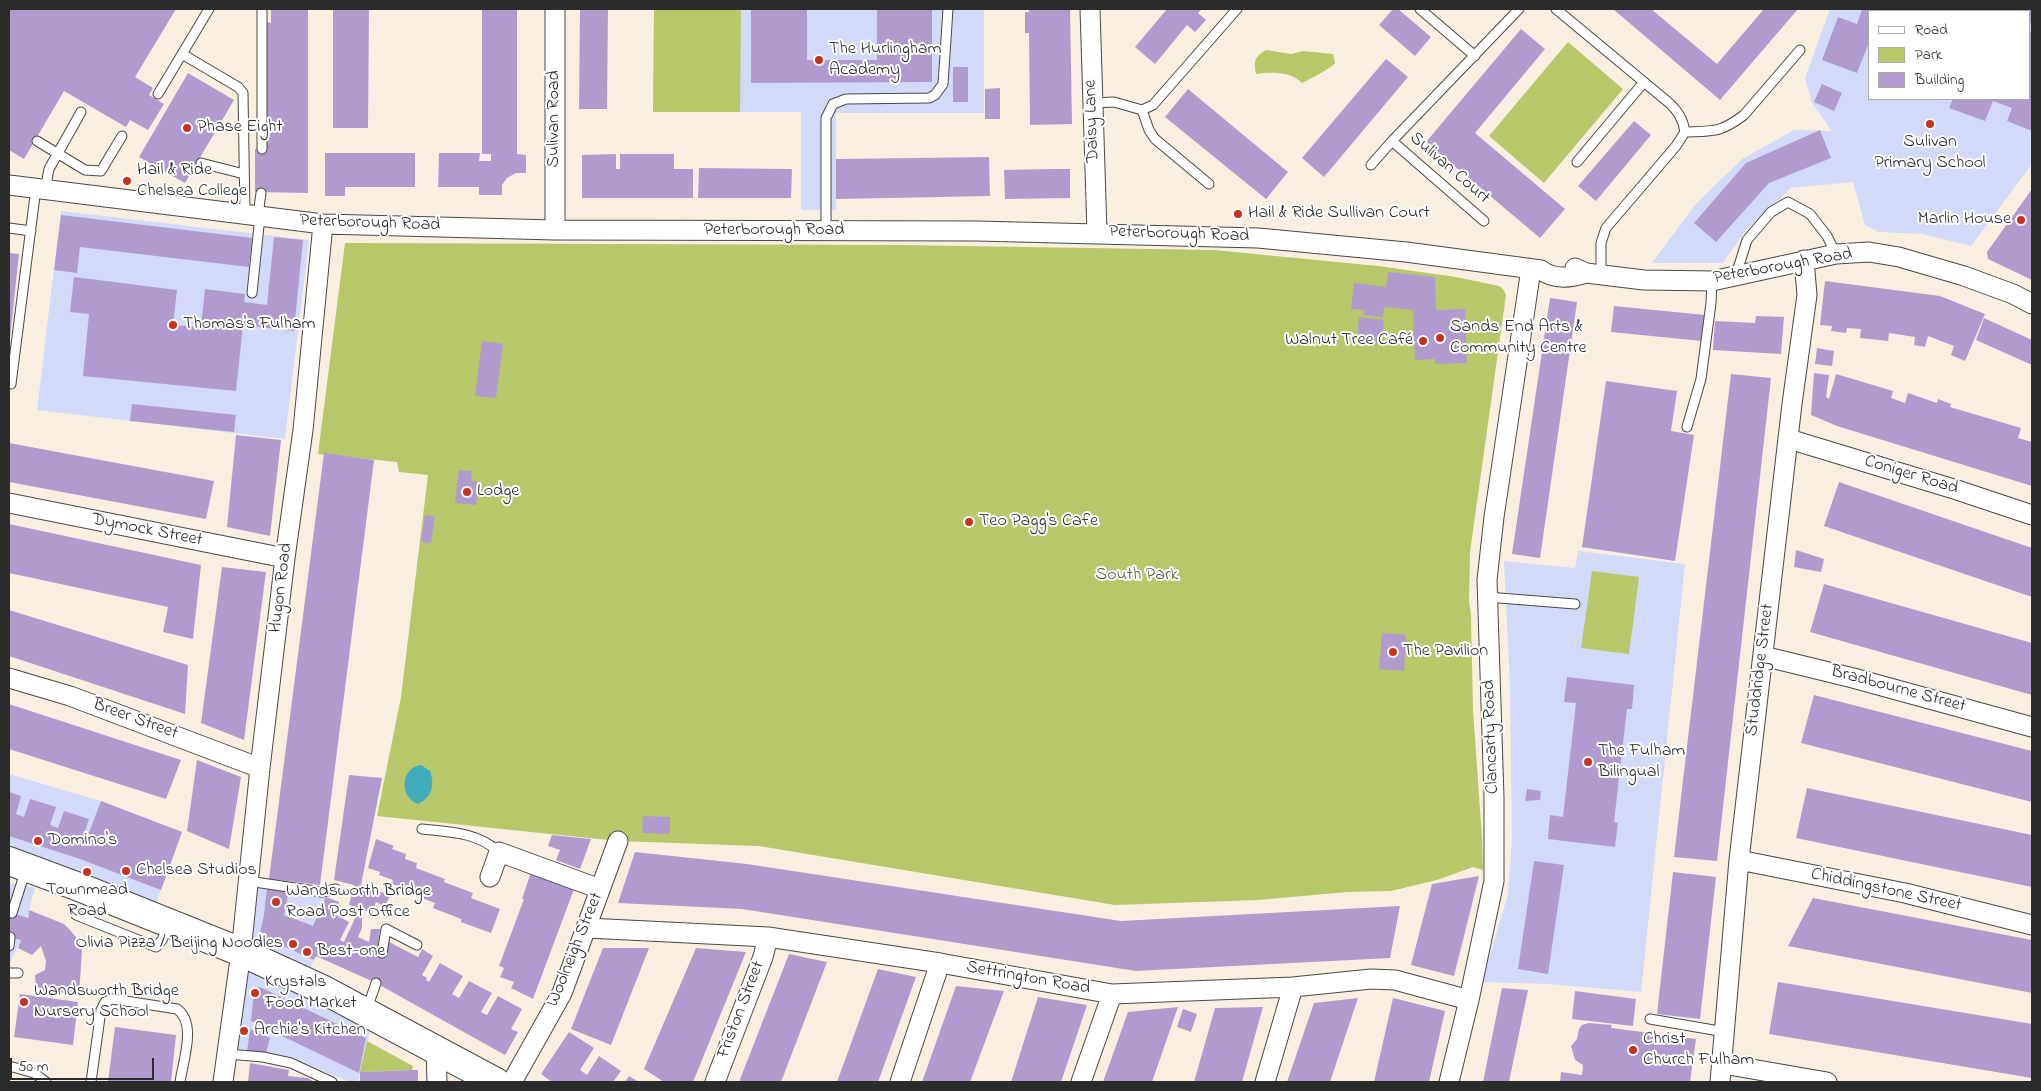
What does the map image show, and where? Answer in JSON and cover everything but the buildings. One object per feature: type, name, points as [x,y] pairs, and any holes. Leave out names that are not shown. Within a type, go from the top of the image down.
[{"type":"main road","points":[[18,864],[241,952],[324,990],[496,1082]]},
{"type":"street","name":"Sulivan Road","points":[[555,9],[555,230]]},
{"type":"street","name":"Daisy Lane","points":[[1090,9],[1097,233]]},
{"type":"street","name":"Peterborough Road","points":[[9,185],[323,224],[555,230],[826,232],[976,230],[1258,238],[1406,252],[1536,270],[1548,276],[1572,277],[1594,273],[1644,280],[1712,281],[1836,254],[1869,252],[1899,257],[1964,276],[2013,294],[2032,304]]},
{"type":"street","name":"Hugon Road","points":[[223,1082],[241,952],[260,768],[285,558],[303,430],[323,224]]},
{"type":"street","name":"Studdridge Street","points":[[1721,1073],[1739,860],[1807,295],[1804,260]]},
{"type":"street","name":"Clancarty Road","points":[[1449,1082],[1470,1000],[1494,880],[1492,722],[1484,585],[1536,270]]},
{"type":"street","name":"Coniger Road","points":[[1789,439],[1957,490],[2032,516]]},
{"type":"street","name":"Dymock Street","points":[[9,503],[285,558]]},
{"type":"street","name":"Bradbourne Street","points":[[1763,656],[1853,678],[2032,727]]},
{"type":"street","name":"Breer Street","points":[[9,678],[70,696],[260,768]]},
{"type":"street","name":"Woolneigh Street","points":[[512,1082],[562,993],[618,841]]},
{"type":"street","points":[[490,877],[499,852],[600,889]]},
{"type":"street","name":"Chiddingstone Street","points":[[1739,860],[1905,893],[2032,925]]},
{"type":"street","name":"Settrington Road","points":[[587,928],[768,937],[940,963],[1112,994],[1293,987],[1371,979],[1395,980],[1470,1000]]},
{"type":"street","name":"Friston Street","points":[[715,1082],[763,957],[768,937]]},
{"type":"street","points":[[900,1082],[940,963]]},
{"type":"street","points":[[1265,1082],[1293,987]]},
{"type":"street","points":[[1081,1082],[1112,994]]},
{"type":"street","points":[[436,1049],[437,1082]]},
{"type":"street","points":[[1721,1073],[1827,1082]]},
{"type":"lane","points":[[158,94],[209,9]]},
{"type":"lane","points":[[262,9],[262,149]]},
{"type":"lane","points":[[826,232],[826,118],[828,111],[833,104],[846,99],[929,98],[935,96],[940,90],[944,78],[948,9]]},
{"type":"lane","points":[[1093,103],[1114,102],[1142,110],[1153,105],[1237,9]]},
{"type":"lane","points":[[1420,9],[1475,56]]},
{"type":"lane","name":"Sulivan Court","points":[[1484,221],[1392,142],[1519,9]]},
{"type":"lane","points":[[1556,9],[1677,111],[1683,121],[1685,132],[1676,146],[1606,228],[1594,273]]},
{"type":"lane","points":[[1685,132],[1722,130],[1733,123],[1744,115],[1800,50]]},
{"type":"lane","points":[[182,54],[238,87],[244,93],[244,174],[254,215],[252,293]]},
{"type":"lane","points":[[1577,162],[1644,82]]},
{"type":"lane","points":[[1142,110],[1149,130],[1155,138],[1209,184]]},
{"type":"lane","points":[[11,384],[31,231],[41,189],[48,169],[82,112]]},
{"type":"lane","points":[[37,141],[85,170],[101,171],[122,136]]},
{"type":"lane","points":[[1371,165],[1392,142]]},
{"type":"lane","points":[[202,163],[244,174]]},
{"type":"lane","points":[[254,215],[261,192]]},
{"type":"lane","points":[[1736,275],[1747,240],[1771,212],[1788,202],[1810,214],[1827,236],[1836,254]]},
{"type":"lane","points":[[9,228],[31,231]]},
{"type":"lane","points":[[1687,426],[1701,379],[1712,281]]},
{"type":"lane","points":[[1484,585],[1575,604]]},
{"type":"lane","points":[[422,829],[471,834],[487,842],[499,852]]},
{"type":"lane","points":[[12,913],[18,864]]},
{"type":"lane","points":[[248,881],[322,892],[336,889]]},
{"type":"lane","points":[[76,915],[156,947],[162,940],[170,923]]},
{"type":"lane","points":[[382,953],[386,929],[417,945]]},
{"type":"lane","points":[[366,1012],[376,983]]},
{"type":"lane","points":[[91,1082],[101,1010],[105,1002],[113,999],[177,1008],[183,1013],[188,1031],[180,1082]]},
{"type":"lane","points":[[1650,1019],[1724,1032]]},
{"type":"lane","points":[[227,1054],[263,1057],[291,1063],[332,1082]]},
{"type":"lane","points":[[9,1066],[34,1073],[46,1082]]},
{"type":"shaded area","name":"The Hurlingham Academy","points":[[654,9],[984,9],[984,113],[836,113],[836,210],[801,210],[801,112],[653,112]]},
{"type":"shaded area","name":"Sulivan Primary School","points":[[1830,9],[2032,9],[2032,164],[1971,246],[1922,234],[1879,232],[1865,225],[1853,182],[1791,188],[1746,230],[1723,263],[1652,263],[1695,205],[1742,159],[1794,130],[1832,131],[1812,103],[1805,78]]},
{"type":"shaded area","name":"Thomas's Fulham","points":[[61,211],[309,240],[285,439],[37,410]]},
{"type":"shaded area","name":"The Fulham Bilingual","points":[[1578,551],[1685,564],[1641,992],[1549,984],[1482,982],[1508,894],[1512,839],[1510,684],[1504,561],[1575,568]]},
{"type":"shaded area","points":[[9,774],[101,801],[182,832],[156,903],[75,871],[9,852]]},
{"type":"shaded area","points":[[256,878],[322,889],[326,897],[339,902],[336,915],[300,988],[371,1027],[358,1082],[350,1082],[293,1059],[266,1053],[238,1051]]},
{"type":"shaded area","points":[[9,883],[35,888],[21,940],[9,964]]},
{"type":"green space","points":[[654,9],[741,9],[740,112],[653,112]]},
{"type":"green space","points":[[1568,42],[1623,89],[1544,183],[1489,136]]},
{"type":"green space","points":[[1266,50],[1291,54],[1303,51],[1333,54],[1335,63],[1325,71],[1302,83],[1286,74],[1256,74],[1256,60]]},
{"type":"green space","name":"South Park","points":[[345,243],[901,245],[1214,250],[1378,266],[1456,277],[1499,286],[1506,295],[1470,552],[1469,601],[1473,710],[1483,870],[1473,867],[1437,880],[1391,891],[1347,892],[1258,900],[1115,905],[759,846],[618,841],[377,816],[401,697],[428,475],[399,472],[397,462],[318,454]]},
{"type":"green space","points":[[1592,571],[1639,577],[1629,654],[1581,648]]},
{"type":"green space","points":[[367,1041],[413,1066],[412,1070],[360,1072]]},
{"type":"water","points":[[421,765],[430,771],[432,786],[426,798],[418,804],[407,795],[404,783],[409,771]]},
{"type":"place","name":"The Hurlingham Academy","points":[[819,60]]},
{"type":"place","name":"Sulivan Primary School","points":[[1930,124]]},
{"type":"place","name":"Phase Eight","points":[[187,128]]},
{"type":"place","name":"Hail & Ride Chelsea College","points":[[127,181]]},
{"type":"place","name":"Hail & Ride Sullivan Court","points":[[1238,214]]},
{"type":"place","name":"Marlin House","points":[[2021,220]]},
{"type":"place","name":"Thomas's Fulham","points":[[173,325]]},
{"type":"place","name":"Sands End Arts & Community Centre","points":[[1440,338]]},
{"type":"place","name":"Walnut Tree Café","points":[[1423,341]]},
{"type":"place","name":"Lodge","points":[[467,492]]},
{"type":"place","name":"Teo Pagg's Cafe","points":[[969,522]]},
{"type":"place","name":"The Pavilion","points":[[1393,652]]},
{"type":"place","name":"The Fulham Bilingual","points":[[1588,762]]},
{"type":"place","name":"Domino's","points":[[38,841]]},
{"type":"place","name":"Chelsea Studios","points":[[126,871]]},
{"type":"place","name":"Townmead Road","points":[[87,872]]},
{"type":"place","name":"Wandsworth Bridge Road Post Office","points":[[276,902]]},
{"type":"place","name":"Olivia Pizza / Beijing Noodles","points":[[293,944]]},
{"type":"place","name":"Best-one","points":[[307,952]]},
{"type":"place","name":"Krystals Food Market","points":[[255,993]]},
{"type":"place","name":"Wandsworth Bridge Nursery School","points":[[24,1002]]},
{"type":"place","name":"Archie's Kitchen","points":[[244,1031]]},
{"type":"place","name":"Christ Church Fulham","points":[[1633,1050]]}]
